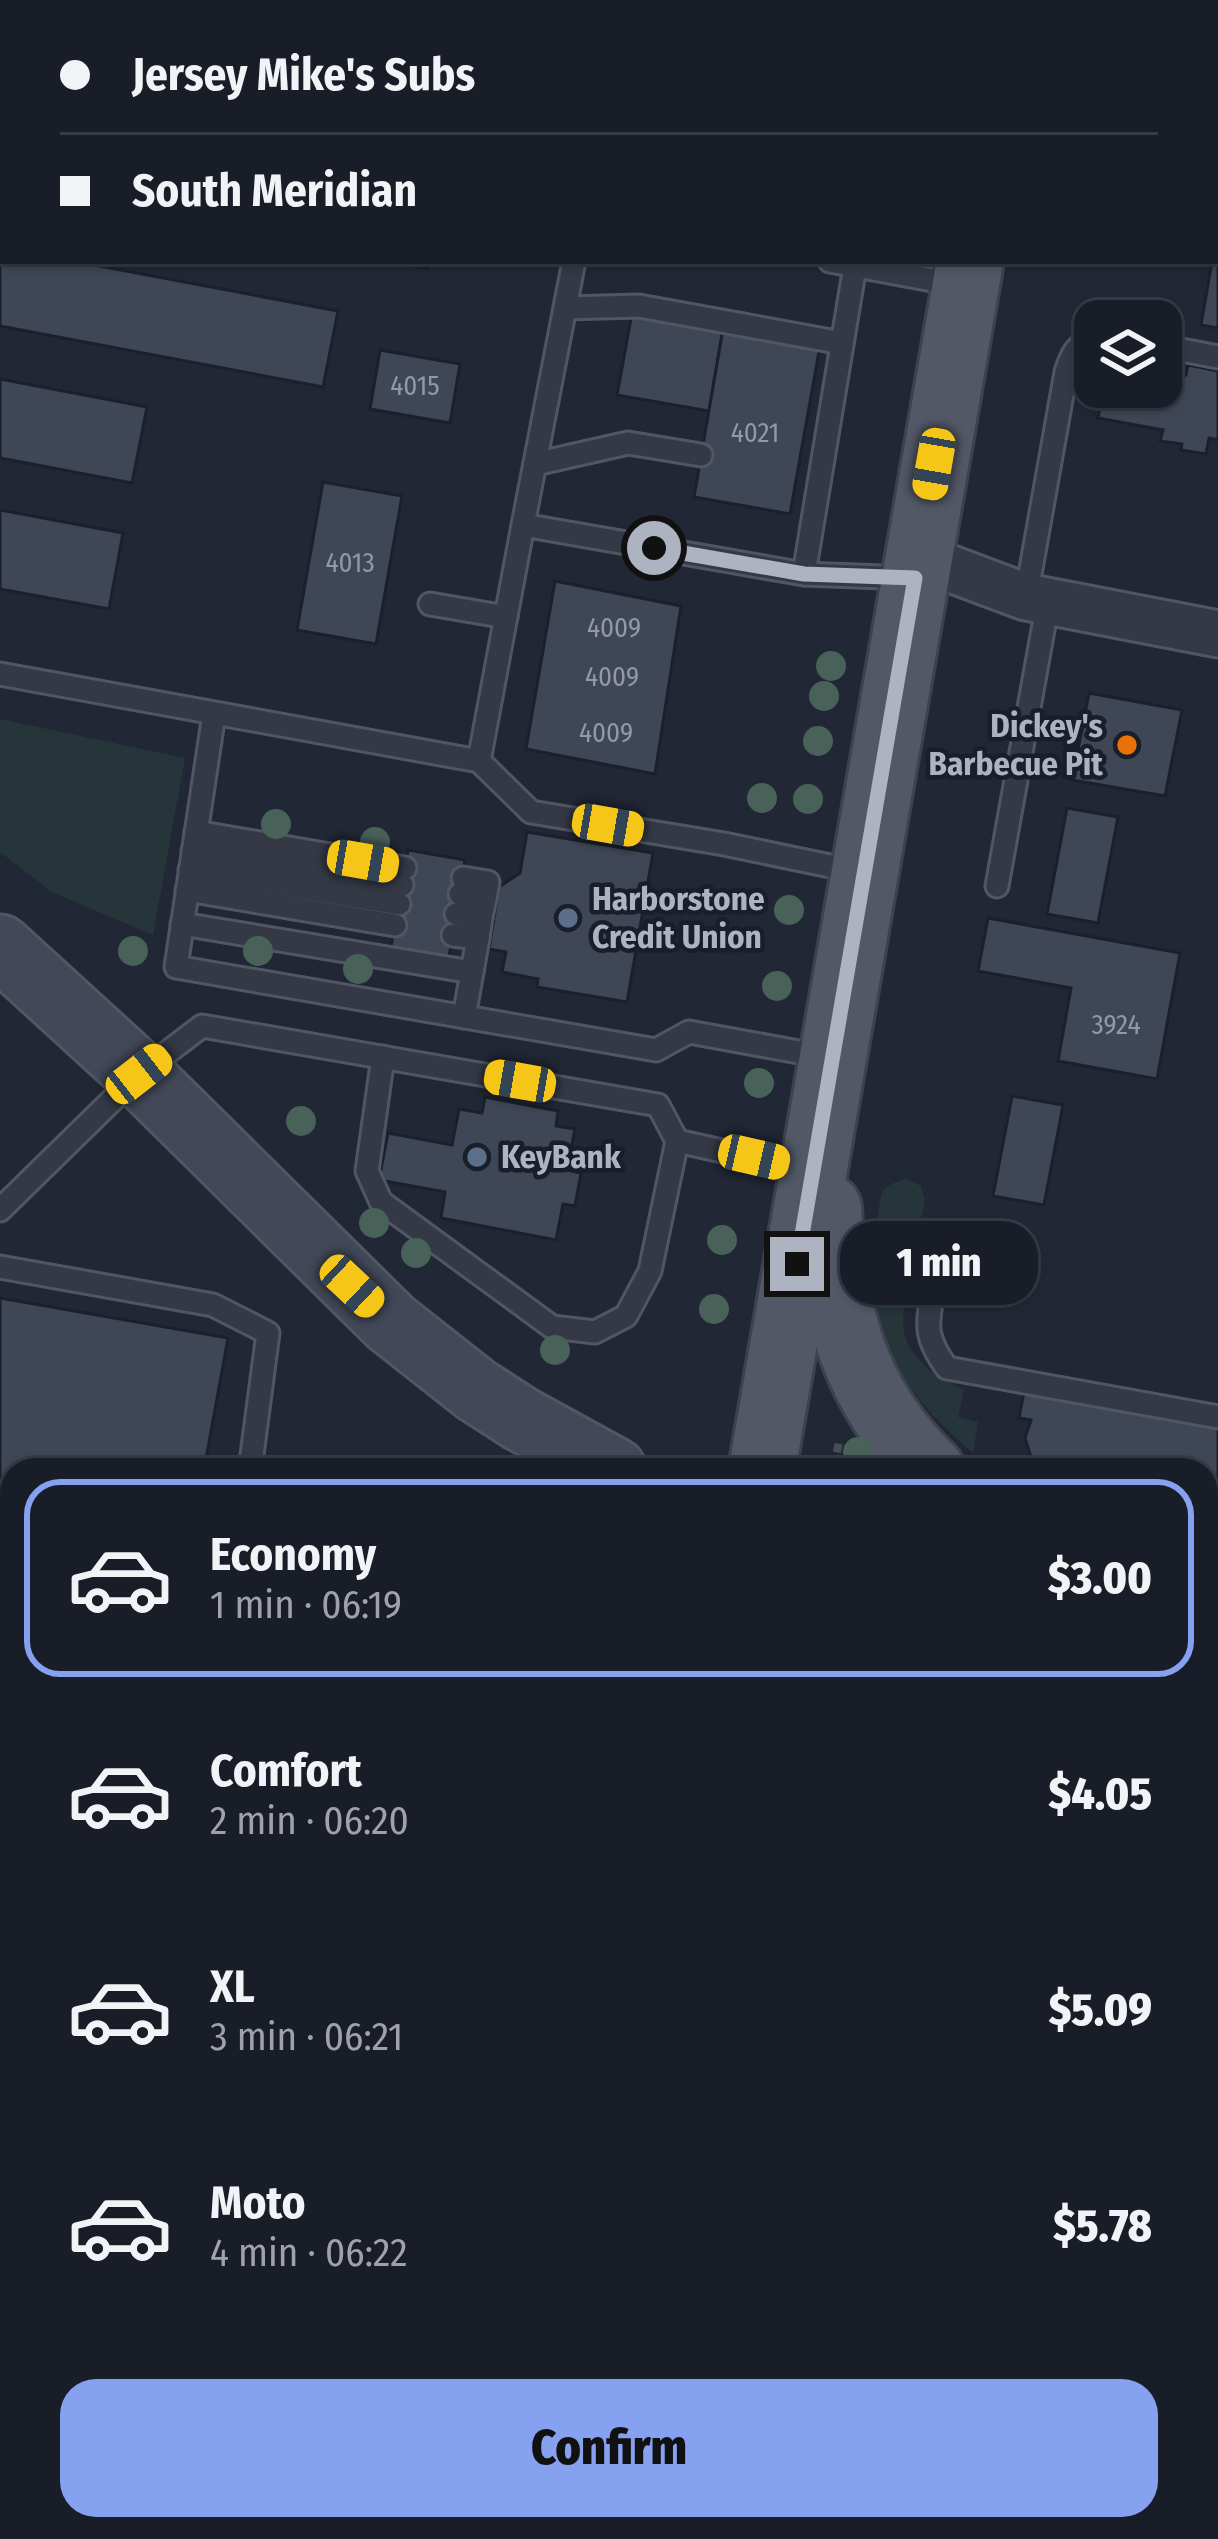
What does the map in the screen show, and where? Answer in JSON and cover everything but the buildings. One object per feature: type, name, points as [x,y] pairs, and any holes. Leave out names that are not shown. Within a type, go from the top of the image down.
[{"type":"main road","points":[[764,1458],[968,274]]},
{"type":"main road","points":[[0,947],[139,1074],[391,1323],[476,1390],[592,1458]]},
{"type":"main road","points":[[823,1113],[830,1245],[842,1316],[856,1366],[878,1406],[918,1458]]},
{"type":"street","points":[[917,568],[1037,600],[1218,634]]},
{"type":"lane","points":[[479,761],[573,264]]},
{"type":"lane","points":[[845,264],[968,274]]},
{"type":"lane","points":[[804,574],[855,266]]},
{"type":"lane","points":[[565,308],[639,305],[842,344]]},
{"type":"lane","points":[[997,886],[1037,600],[1046,486],[1074,350]]},
{"type":"lane","points":[[1182,350],[1218,356]]},
{"type":"lane","points":[[535,464],[628,443],[701,454]]},
{"type":"lane","points":[[524,525],[804,574],[917,568]]},
{"type":"lane","points":[[430,604],[506,616]]},
{"type":"lane","points":[[0,674],[479,761],[531,812],[864,873]]},
{"type":"lane","points":[[214,714],[176,967],[656,1050],[689,1032],[823,1113]]},
{"type":"lane","points":[[191,861],[400,895],[191,861]]},
{"type":"lane","points":[[464,1017],[488,882],[458,905],[481,918]]},
{"type":"lane","points":[[182,924],[472,972]]},
{"type":"lane","points":[[0,1210],[139,1074],[202,1026],[383,1057],[658,1105],[677,1141],[650,1270],[626,1316],[595,1332],[552,1327],[381,1202],[367,1171],[383,1057]]},
{"type":"lane","points":[[677,1141],[823,1113]]},
{"type":"lane","points":[[0,1267],[213,1305],[268,1333],[252,1458]]},
{"type":"lane","points":[[934,1284],[927,1329],[947,1368],[1218,1417]]},
{"type":"shaded area","points":[[0,719],[185,758],[153,935],[52,892],[0,852]]},
{"type":"shaded area","points":[[906,1179],[921,1186],[925,1201],[905,1292],[907,1342],[924,1365],[964,1390],[958,1417],[978,1422],[973,1453],[915,1394],[897,1366],[882,1327],[874,1262],[880,1203],[886,1187]]},
{"type":"place","name":"Dickey's Barbecue Pit","points":[[1127,745]]},
{"type":"place","name":"Harborstone Credit Union","points":[[568,918]]},
{"type":"place","name":"KeyBank","points":[[477,1157]]},
{"type":"route","points":[[654,548],[804,574],[915,578],[797,1264]]}]
